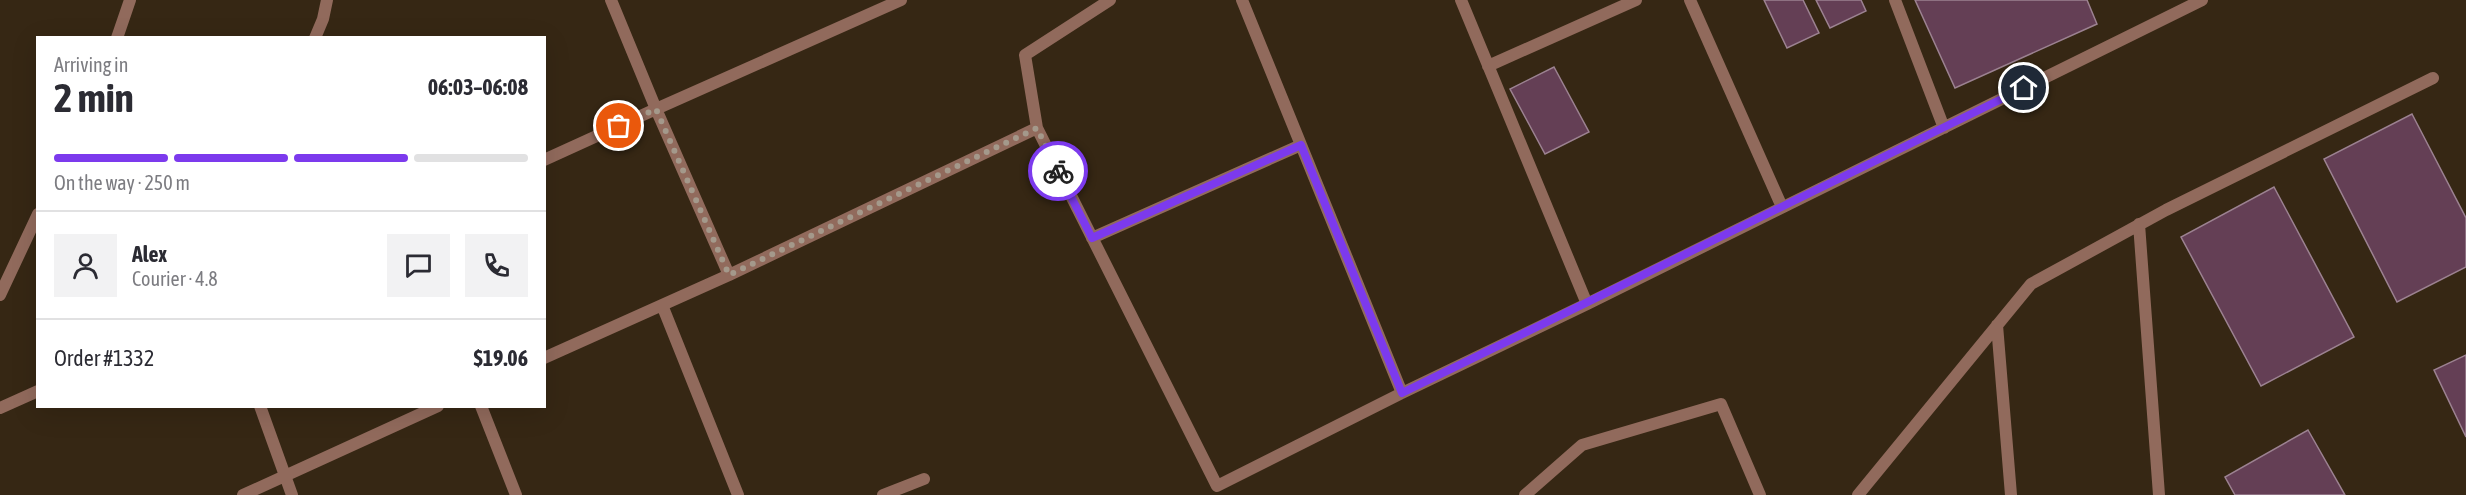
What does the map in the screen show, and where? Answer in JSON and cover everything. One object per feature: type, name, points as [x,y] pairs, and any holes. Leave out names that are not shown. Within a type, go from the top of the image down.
[{"type":"street","points":[[118,36],[130,0]]},
{"type":"street","points":[[316,36],[323,19],[327,0]]},
{"type":"street","points":[[611,0],[729,275]]},
{"type":"street","points":[[546,159],[901,0]]},
{"type":"street","points":[[1110,0],[1025,55],[1037,128],[1217,486]]},
{"type":"street","points":[[1242,0],[1402,393]]},
{"type":"street","points":[[1461,0],[1587,304]]},
{"type":"street","points":[[1488,66],[1636,0]]},
{"type":"street","points":[[1690,0],[1782,207]]},
{"type":"street","points":[[1895,0],[1944,128]]},
{"type":"street","points":[[1206,495],[1217,486],[1402,393],[2202,0]]},
{"type":"street","points":[[1858,495],[2031,284],[2139,224],[2433,78]]},
{"type":"street","points":[[546,357],[729,275],[1037,128]]},
{"type":"street","points":[[1092,238],[1301,145]]},
{"type":"street","points":[[0,295],[36,218]]},
{"type":"street","points":[[2139,224],[2159,495]]},
{"type":"street","points":[[662,305],[738,495]]},
{"type":"street","points":[[1997,325],[2011,495]]},
{"type":"street","points":[[0,408],[36,392]]},
{"type":"street","points":[[1525,495],[1582,445],[1720,404],[1760,495]]},
{"type":"street","points":[[261,408],[292,495]]},
{"type":"street","points":[[243,495],[434,408]]},
{"type":"street","points":[[482,408],[516,495]]},
{"type":"street","points":[[883,495],[924,479]]},
{"type":"building","points":[[1764,0],[1803,0],[1819,33],[1787,48]]},
{"type":"building","points":[[1816,0],[1861,0],[1866,11],[1830,28]]},
{"type":"building","points":[[1915,0],[2087,0],[2097,24],[1955,88]]},
{"type":"building","points":[[1554,67],[1589,132],[1545,154],[1510,89]]},
{"type":"building","points":[[2412,114],[2466,218],[2466,267],[2397,302],[2324,159]]},
{"type":"building","points":[[2274,187],[2354,337],[2261,386],[2181,237]]},
{"type":"building","points":[[2466,355],[2466,437],[2434,370]]},
{"type":"building","points":[[2308,430],[2345,495],[2235,495],[2225,477]]},
{"type":"way so far","points":[[619,126],[656,109],[729,275],[1037,128],[1058,171]]},
{"type":"route","points":[[1058,171],[1092,238],[1301,145],[1402,393],[2024,88]]}]
